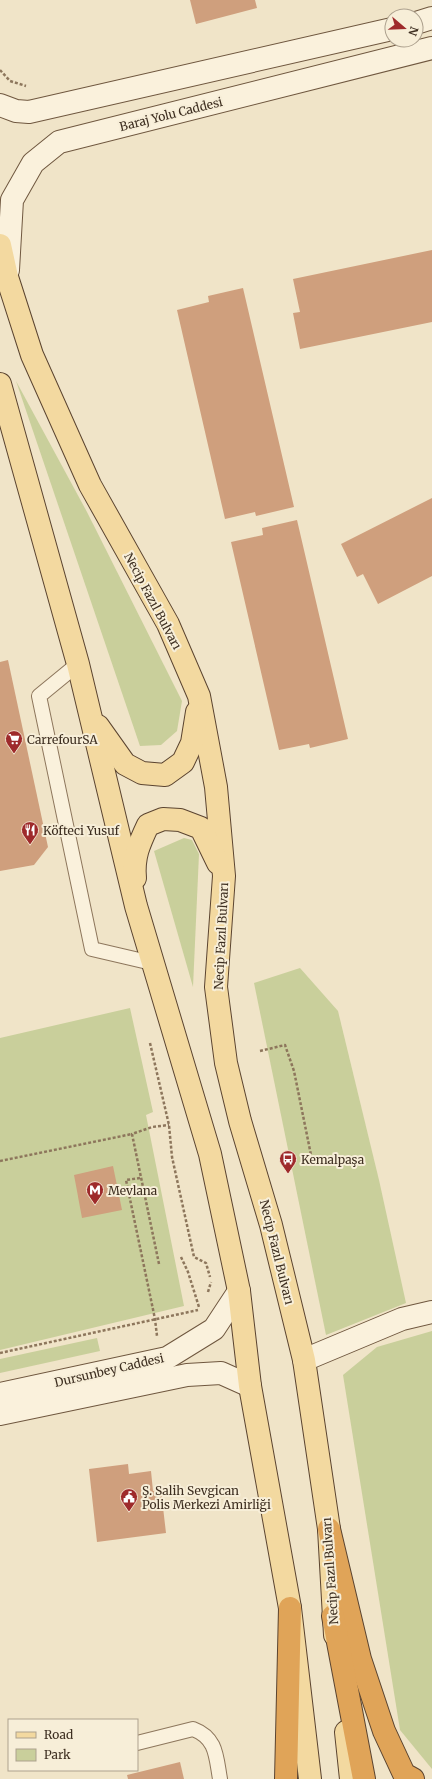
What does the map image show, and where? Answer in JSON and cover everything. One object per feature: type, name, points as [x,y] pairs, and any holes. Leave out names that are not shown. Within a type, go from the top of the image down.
[{"type":"highway","points":[[329,1529],[360,1659],[384,1731],[404,1774],[413,1779]]},
{"type":"highway","points":[[286,1779],[290,1608]]},
{"type":"highway","points":[[333,1616],[364,1779]]},
{"type":"main road","points":[[0,104],[16,111],[29,112],[384,30]]},
{"type":"main road","points":[[387,48],[387,59]]},
{"type":"main road","name":"Baraj Yolu Caddesi","points":[[7,277],[12,200],[33,163],[59,142],[432,48]]},
{"type":"main road","name":"Necip Fazıl Bulvarı","points":[[0,245],[7,277],[32,354],[90,485],[168,624],[199,696],[216,787],[224,876],[216,987],[226,1063],[240,1121],[271,1225],[304,1360],[329,1529],[333,1616],[351,1779]]},
{"type":"main road","points":[[0,384],[78,664],[136,906],[210,1154],[239,1291],[250,1386],[290,1608],[310,1779]]},
{"type":"main road","points":[[91,717],[124,764],[142,773],[165,775],[183,762],[192,743],[199,696]]},
{"type":"main road","points":[[136,906],[134,862],[138,849],[148,825],[163,819],[180,820],[200,828],[224,876]]},
{"type":"main road","name":"Dursunbey Caddesi","points":[[0,1394],[167,1358],[214,1329],[239,1291]]},
{"type":"main road","points":[[304,1360],[402,1319],[432,1312]]},
{"type":"main road","name":"Dursunbey Caddesi","points":[[0,1414],[187,1375],[221,1373],[250,1386]]},
{"type":"lane","points":[[78,664],[39,696],[92,949],[152,963]]},
{"type":"lane","points":[[138,1743],[193,1729],[199,1731],[205,1735],[213,1745],[220,1779]]},
{"type":"path","points":[[0,70],[10,81],[26,86]]},
{"type":"path","points":[[260,1051],[285,1045],[294,1071],[312,1160]]},
{"type":"path","points":[[0,1161],[132,1134],[152,1127],[169,1126]]},
{"type":"path","points":[[132,1134],[158,1264]]},
{"type":"path","points":[[0,1353],[155,1319],[126,1180],[140,1178]]},
{"type":"path","points":[[181,1257],[188,1272],[200,1309]]},
{"type":"green space","points":[[16,381],[87,512],[182,701],[177,731],[161,745],[140,746]]},
{"type":"green space","points":[[184,838],[192,840],[199,854],[193,987],[154,851]]},
{"type":"green space","points":[[300,968],[338,1011],[379,1180],[406,1303],[326,1335],[254,983]]},
{"type":"green space","points":[[130,1008],[153,1112],[146,1115],[184,1306],[0,1350],[0,1038]]},
{"type":"green space","points":[[432,1331],[432,1769],[400,1730],[343,1375],[377,1347]]},
{"type":"green space","points":[[97,1338],[100,1351],[0,1373],[0,1359]]},
{"type":"building","points":[[190,0],[255,0],[257,8],[196,24]]},
{"type":"building","points":[[432,250],[432,322],[300,349],[293,313],[300,312],[293,279]]},
{"type":"building","points":[[243,288],[294,507],[256,516],[255,512],[225,519],[177,310],[209,302],[208,296]]},
{"type":"building","points":[[432,498],[432,576],[378,604],[363,574],[357,577],[341,544]]},
{"type":"building","points":[[297,520],[348,739],[310,748],[309,744],[279,750],[231,542],[263,535],[262,528]]},
{"type":"building","name":"CarrefourSA","points":[[8,660],[48,847],[34,865],[0,871],[0,662]]},
{"type":"building","points":[[113,1166],[122,1210],[82,1218],[74,1175]]},
{"type":"building","name":"Ş. Salih Sevgican Polis Merkezi Amirliği","points":[[128,1464],[129,1474],[151,1471],[153,1491],[161,1490],[166,1533],[97,1542],[89,1469]]},
{"type":"building","points":[[180,1762],[184,1779],[128,1779],[127,1775]]},
{"type":"place","name":"CarrefourSA","points":[[14,754]]},
{"type":"place","name":"Köfteci Yusuf","points":[[30,845]]},
{"type":"place","name":"Kemalpaşa","points":[[288,1174]]},
{"type":"place","name":"Mevlana","points":[[95,1205]]},
{"type":"place","name":"Ş. Salih Sevgican Polis Merkezi Amirliği","points":[[129,1512]]}]
